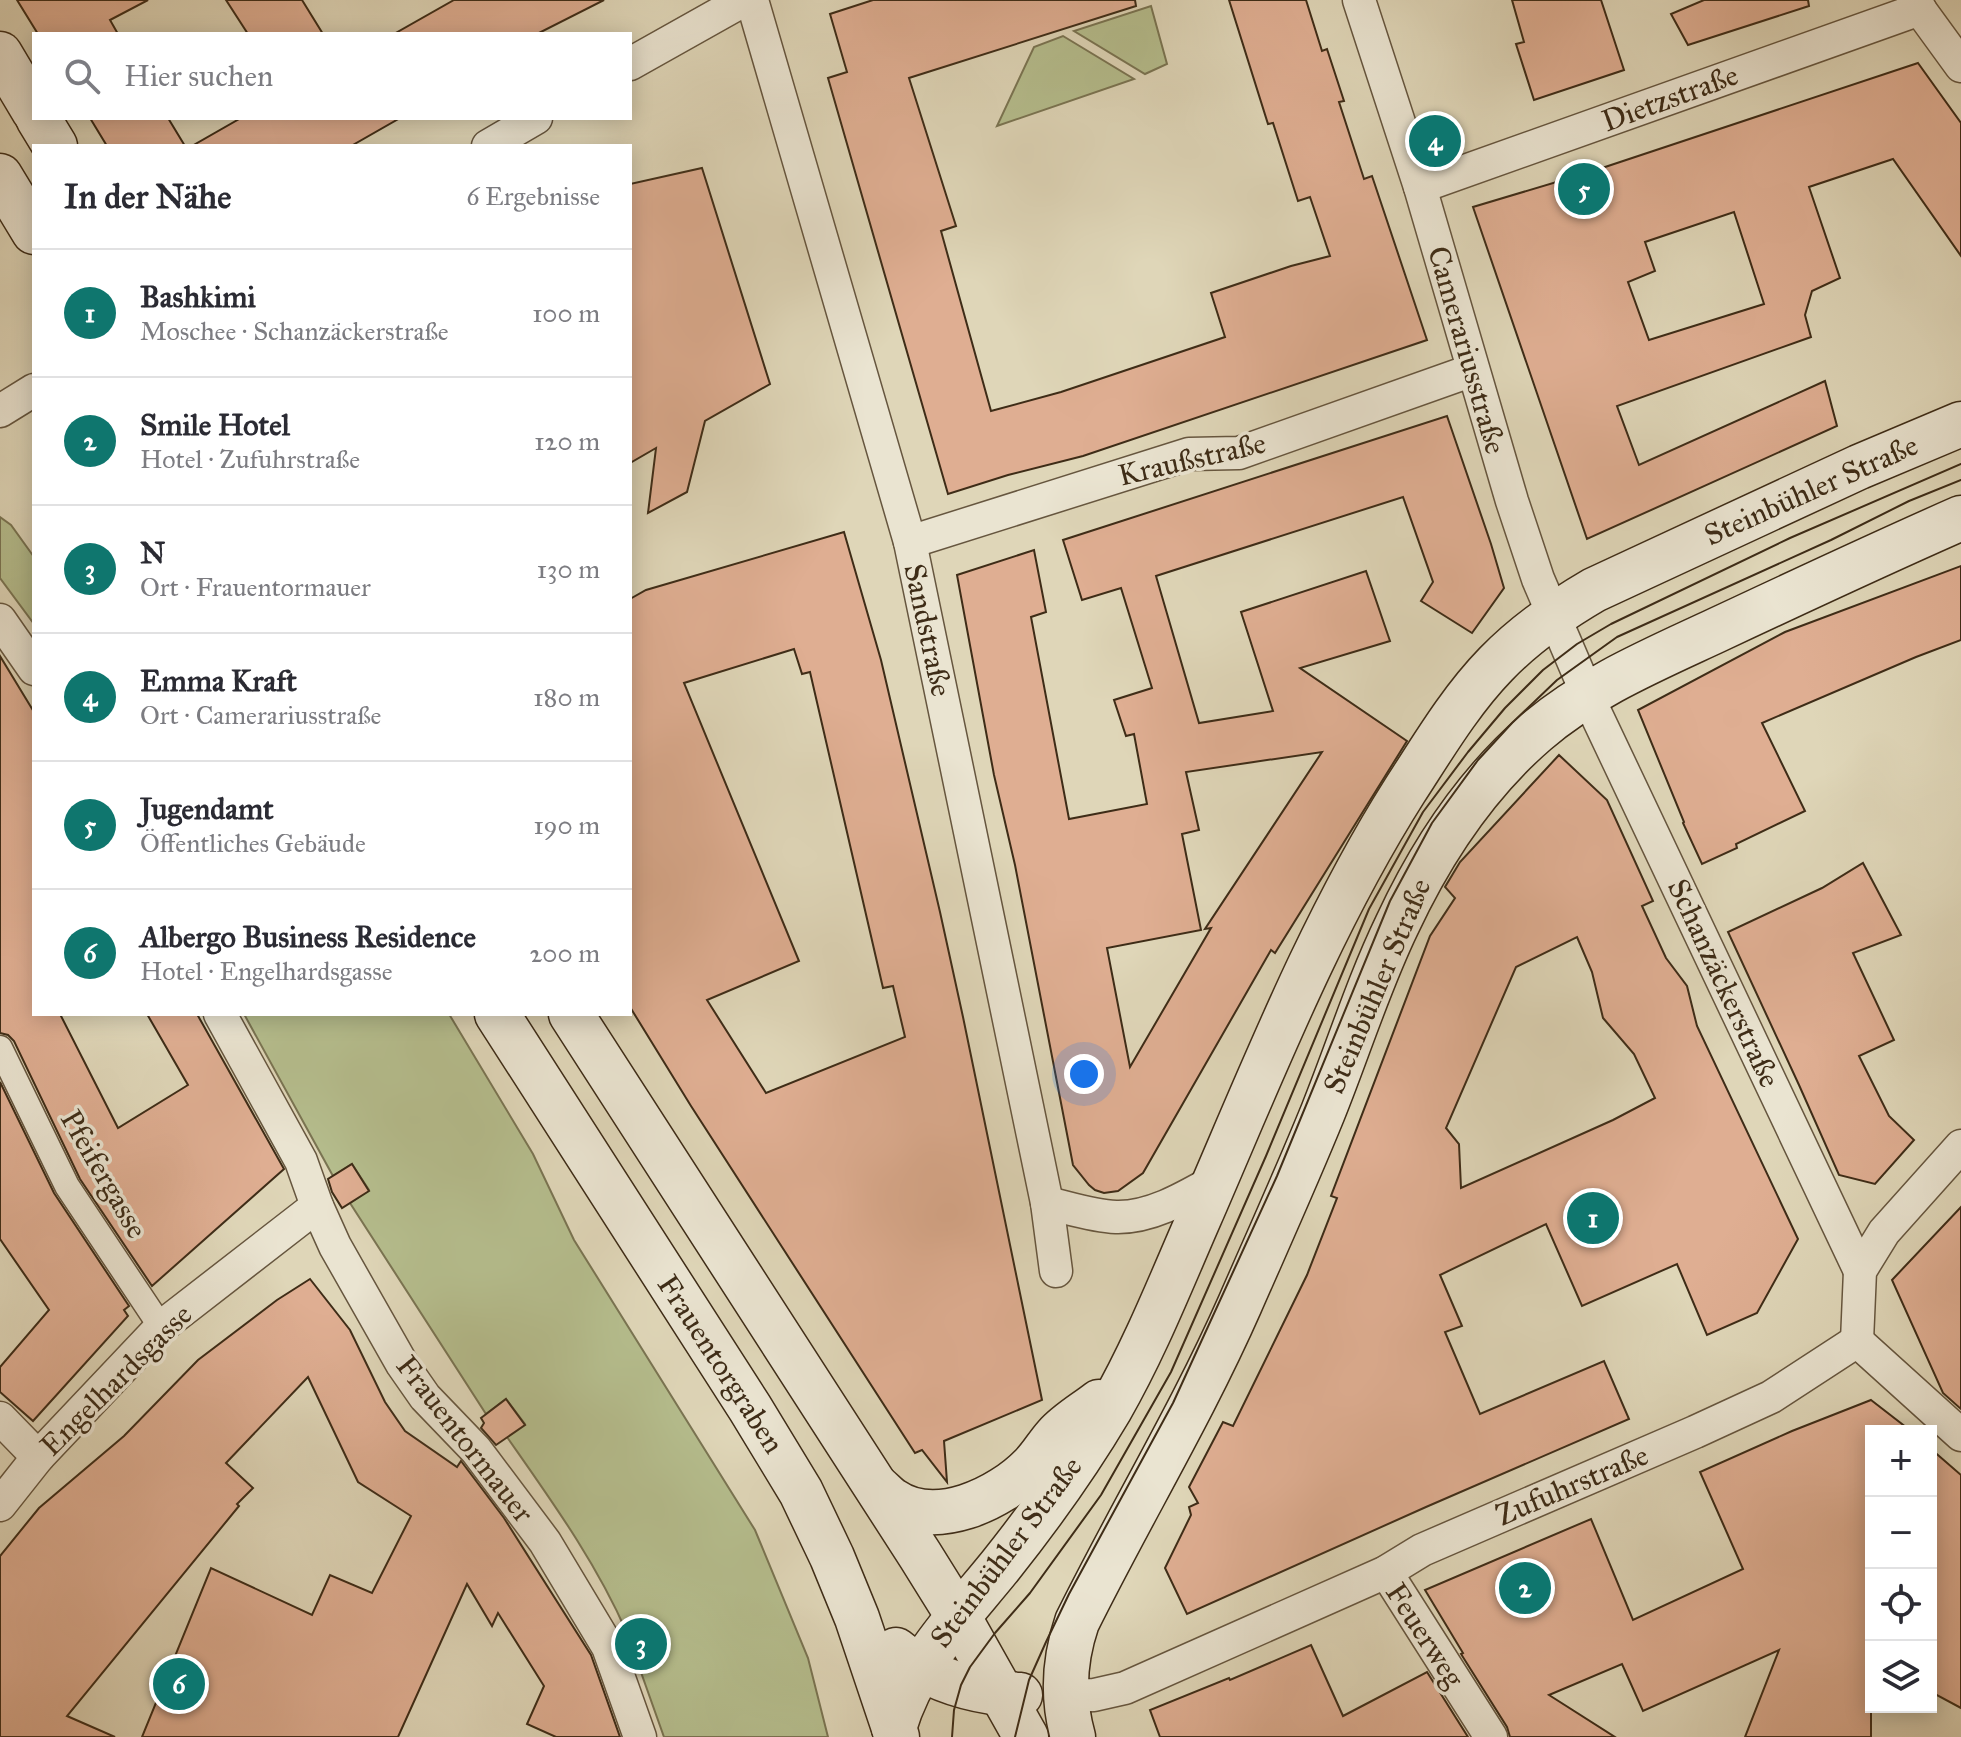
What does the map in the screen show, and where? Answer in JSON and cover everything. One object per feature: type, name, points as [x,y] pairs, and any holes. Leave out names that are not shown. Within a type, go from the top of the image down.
[{"type":"main road","points":[[0,54],[32,108]]},
{"type":"main road","points":[[39,120],[54,144]]},
{"type":"main road","points":[[0,176],[32,229]]},
{"type":"main road","name":"Steinbühler Straße","points":[[895,1732],[898,1713],[920,1668],[1057,1488],[1126,1380],[1322,939],[1368,851],[1467,697],[1509,651],[1553,615],[1594,590],[1859,467],[1961,424]]},
{"type":"main road","name":"Steinbühler Straße","points":[[1069,1716],[1066,1670],[1077,1622],[1238,1309],[1322,1114],[1385,952],[1410,899],[1456,823],[1497,771],[1533,734],[1588,695],[1690,643],[1961,518]]},
{"type":"main road","name":"Frauentorgraben","points":[[498,1016],[783,1461],[817,1522],[857,1618],[895,1732]]},
{"type":"main road","points":[[572,1016],[877,1486],[958,1616],[1026,1737]]},
{"type":"main road","name":"Steinbühler Straße","points":[[877,1486],[893,1501],[907,1507],[939,1512],[955,1510],[995,1495],[1022,1476],[1056,1436],[1126,1380]]},
{"type":"main road","points":[[857,1618],[920,1668],[947,1680],[1069,1716]]},
{"type":"street","points":[[632,63],[744,0]]},
{"type":"street","name":"Sandstraße","points":[[752,0],[910,542],[1047,1203],[1056,1271]]},
{"type":"street","name":"Camerariusstraße","points":[[1359,0],[1420,187],[1512,501],[1538,579],[1588,695]]},
{"type":"street","points":[[1917,4],[1961,66]]},
{"type":"street","name":"Dietzstraße","points":[[1420,187],[1917,4]]},
{"type":"street","points":[[491,144],[533,120]]},
{"type":"street","name":"Kraußstraße","points":[[910,542],[1189,454],[1239,453],[1473,370]]},
{"type":"street","points":[[0,411],[32,391]]},
{"type":"street","points":[[0,620],[32,666]]},
{"type":"street","name":"Schanzäckerstraße","points":[[1588,695],[1860,1271]]},
{"type":"street","name":"Frauentormauer","points":[[221,1016],[301,1161],[335,1246],[402,1364],[425,1397],[476,1450],[545,1542],[608,1647],[640,1737]]},
{"type":"street","name":"Pfeifergasse","points":[[0,1048],[67,1186],[161,1327]]},
{"type":"street","points":[[1961,1146],[1884,1232],[1860,1271],[1857,1341],[1961,1435]]},
{"type":"street","points":[[1047,1203],[1117,1217],[1157,1209],[1216,1180]]},
{"type":"street","name":"Engelhardsgasse","points":[[0,1505],[38,1457],[161,1327],[317,1206]]},
{"type":"street","name":"Zufuhrstraße","points":[[1069,1716],[1094,1695],[1125,1688],[1386,1572],[1422,1550],[1771,1397],[1857,1341]]},
{"type":"street","points":[[0,1418],[38,1457]]},
{"type":"street","name":"Feuerweg","points":[[1386,1572],[1491,1737]]},
{"type":"green space","points":[[1151,6],[1167,64],[1145,74],[1074,31]]},
{"type":"green space","points":[[1063,36],[1134,79],[997,126],[1034,47]]},
{"type":"green space","points":[[0,517],[11,525],[32,554],[32,621],[0,578]]},
{"type":"green space","points":[[245,1016],[450,1016],[533,1154],[574,1240],[755,1530],[808,1658],[828,1737],[664,1737],[637,1661],[654,1653],[658,1647],[656,1634],[644,1628],[627,1633],[587,1556],[507,1437],[525,1424],[506,1399],[486,1414],[350,1203],[369,1190],[352,1164],[333,1176]]},
{"type":"building","points":[[17,0],[148,0],[110,20],[117,32],[37,32]]},
{"type":"building","points":[[226,0],[302,0],[322,32],[247,32]]},
{"type":"building","points":[[454,0],[604,0],[541,32],[398,32]]},
{"type":"building","points":[[873,0],[1135,0],[1136,6],[909,78],[956,226],[941,231],[991,411],[1061,392],[1225,337],[1211,293],[1330,256],[1310,197],[1298,201],[1273,123],[1268,124],[1229,0],[1306,0],[1322,51],[1327,49],[1344,101],[1339,102],[1364,179],[1372,176],[1427,340],[1083,456],[948,494],[828,78],[847,72],[830,14]]},
{"type":"building","points":[[1512,0],[1601,0],[1624,70],[1534,100],[1516,44],[1524,42]]},
{"type":"building","points":[[1704,0],[1808,0],[1809,6],[1688,45],[1671,14]]},
{"type":"building","points":[[1918,63],[1961,123],[1961,256],[1893,159],[1809,187],[1840,278],[1812,291],[1805,315],[1811,337],[1617,406],[1639,465],[1825,381],[1837,426],[1587,539],[1473,207],[1590,172]],"holes":[[[1734,212],[1764,304],[1649,340],[1628,282],[1655,271],[1645,242]]]},
{"type":"building","points":[[91,120],[169,120],[184,144],[106,144]]},
{"type":"building","points":[[238,120],[396,120],[354,144],[196,144]]},
{"type":"building","points":[[702,168],[770,384],[705,421],[687,492],[648,513],[656,448],[632,462],[632,184]]},
{"type":"building","points":[[1447,416],[1504,588],[1472,633],[1421,601],[1433,582],[1403,497],[1156,576],[1199,723],[1273,711],[1241,612],[1366,571],[1390,641],[1300,668],[1407,741],[1275,953],[1271,950],[1143,1173],[1118,1191],[1104,1193],[1089,1185],[1073,1165],[957,575],[1034,550],[1046,612],[1031,617],[1069,819],[1147,804],[1134,734],[1126,736],[1114,700],[1152,688],[1121,588],[1082,600],[1063,540]],"holes":[[[1322,752],[1205,929],[1211,928],[1130,1067],[1107,948],[1201,930],[1182,834],[1199,830],[1186,772]]]},
{"type":"building","points":[[844,532],[881,660],[940,912],[1042,1400],[944,1441],[947,1482],[922,1450],[915,1453],[632,1010],[632,598],[646,590]],"holes":[[[794,649],[802,674],[810,672],[883,988],[893,986],[905,1037],[766,1093],[707,1000],[799,961],[684,683]]]},
{"type":"building","points":[[1961,566],[1961,640],[1762,723],[1805,811],[1702,864],[1638,710],[1785,632]]},
{"type":"building","points":[[0,656],[32,709],[32,1016],[61,1016],[118,1128],[188,1085],[148,1016],[198,1016],[284,1169],[152,1286],[80,1179],[14,1041],[0,1033]]},
{"type":"building","points":[[1559,755],[1607,800],[1653,901],[1642,906],[1666,958],[1687,986],[1697,1026],[1798,1239],[1757,1313],[1707,1335],[1677,1264],[1582,1306],[1546,1224],[1440,1275],[1462,1326],[1445,1332],[1480,1414],[1604,1361],[1629,1419],[1187,1614],[1165,1568],[1191,1515],[1189,1507],[1198,1503],[1189,1487],[1223,1422],[1233,1426],[1307,1275],[1337,1198],[1331,1196],[1430,936],[1455,898],[1445,887],[1460,862]],"holes":[[[1577,937],[1592,972],[1603,1018],[1634,1054],[1655,1098],[1461,1188],[1459,1144],[1446,1128],[1516,967]]]},
{"type":"building","points":[[1863,863],[1901,935],[1853,953],[1894,1040],[1859,1056],[1889,1116],[1914,1140],[1875,1184],[1839,1175],[1728,932],[1822,888]]},
{"type":"building","points":[[0,1082],[54,1193],[129,1306],[124,1310],[128,1316],[33,1421],[0,1392],[0,1367],[49,1310],[0,1239]]},
{"type":"building","points":[[352,1164],[369,1191],[342,1208],[328,1179]]},
{"type":"building","points":[[1961,1207],[1961,1409],[1943,1393],[1892,1280]]},
{"type":"building","points":[[310,1279],[350,1330],[385,1402],[405,1431],[457,1467],[461,1461],[504,1518],[591,1655],[620,1737],[556,1737],[527,1724],[544,1686],[498,1613],[492,1626],[467,1584],[398,1737],[142,1737],[211,1568],[312,1615],[330,1575],[372,1593],[411,1516],[358,1482],[308,1377],[226,1463],[253,1488],[67,1716],[115,1737],[0,1737],[0,1556],[39,1508],[124,1436],[198,1360]]},
{"type":"building","points":[[506,1399],[525,1425],[496,1445],[481,1428],[484,1423],[481,1418]]},
{"type":"building","points":[[1871,1400],[1903,1425],[1865,1425],[1865,1713],[1871,1713],[1871,1737],[1745,1737],[1779,1650],[1643,1711],[1622,1664],[1549,1695],[1615,1737],[1510,1737],[1507,1727],[1425,1590],[1591,1519],[1633,1620],[1743,1569],[1700,1472]]},
{"type":"building","points":[[1937,1454],[1961,1475],[1961,1708],[1937,1695]]},
{"type":"building","points":[[644,1627],[656,1635],[659,1645],[650,1659],[633,1662],[623,1634]]},
{"type":"building","points":[[1311,1645],[1343,1716],[1427,1672],[1468,1737],[1160,1737],[1150,1710]]},
{"type":"tram line","points":[[952,1737],[954,1710],[970,1667],[1030,1593],[1101,1495],[1171,1372],[1266,1156],[1369,909],[1423,812],[1468,752],[1543,670],[1577,644],[1611,624],[1790,538],[1961,464]]},
{"type":"tram line","points":[[1015,1737],[1029,1680],[1046,1642],[1173,1403],[1277,1176],[1390,901],[1432,823],[1478,760],[1557,680],[1617,637],[1831,540],[1909,501],[1961,480]]},
{"type":"place","name":"Emma Kraft","points":[[1435,141]]},
{"type":"place","name":"Jugendamt","points":[[1584,189]]},
{"type":"place","name":"Bashkimi","points":[[1593,1218]]},
{"type":"place","name":"Smile Hotel","points":[[1525,1588]]},
{"type":"place","name":"N","points":[[641,1644]]},
{"type":"place","name":"Albergo Business Residence","points":[[179,1684]]}]
